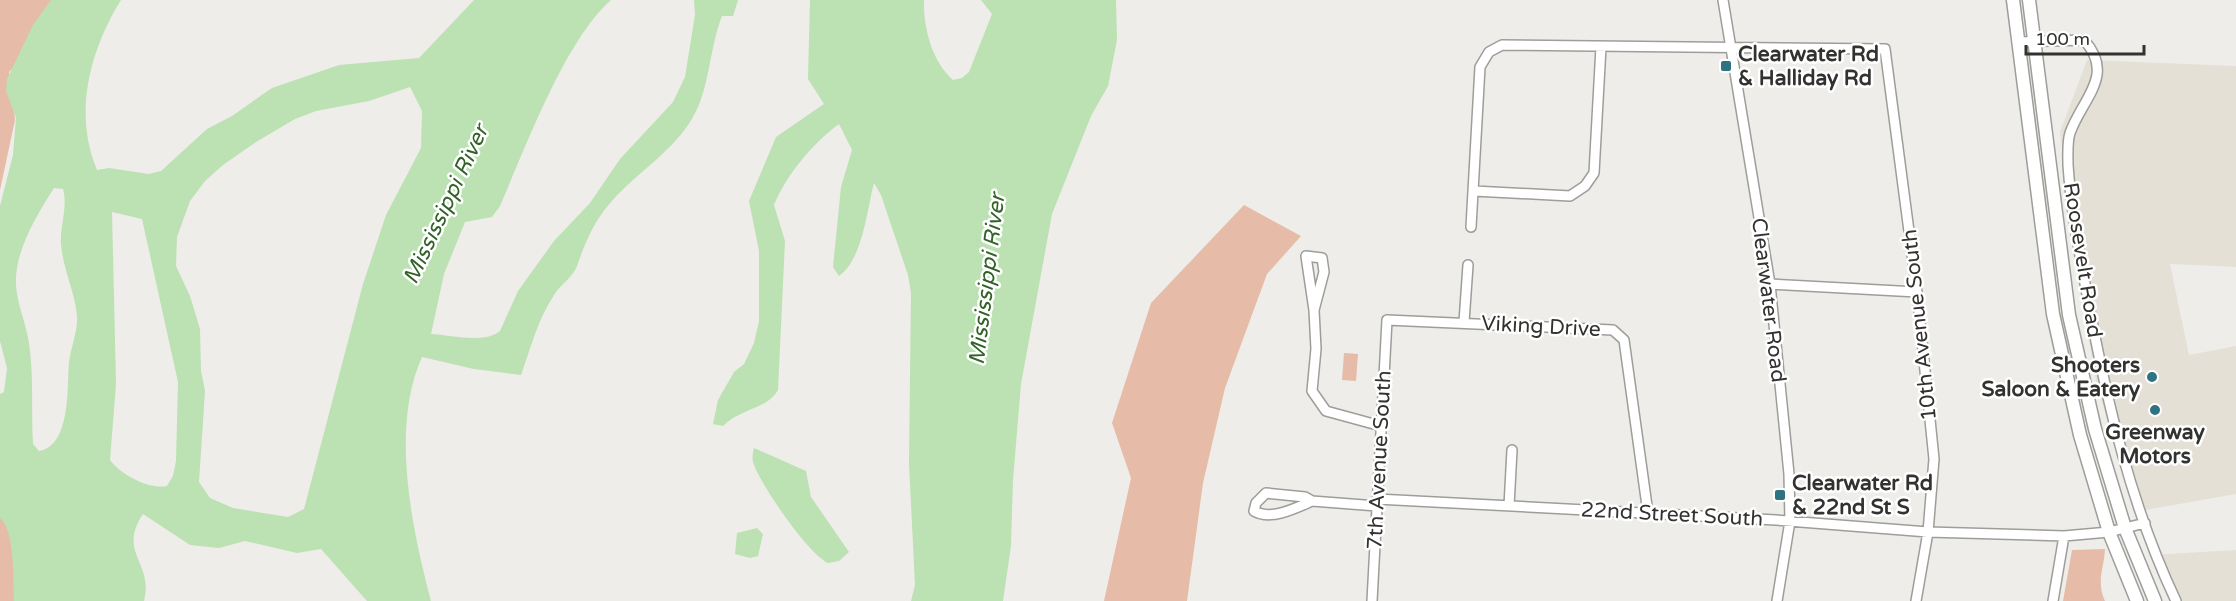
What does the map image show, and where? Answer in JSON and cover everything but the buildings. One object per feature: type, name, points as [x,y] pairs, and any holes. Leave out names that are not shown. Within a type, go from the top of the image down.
[{"type":"main road","name":"Roosevelt Road","points":[[2013,0],[2053,315],[2080,435],[2109,532],[2137,601]]},
{"type":"main road","name":"Roosevelt Road","points":[[2030,0],[2069,315],[2095,429],[2125,528],[2155,601]]},
{"type":"street","name":"Clearwater Road","points":[[1723,0],[1770,284],[1789,474],[1790,521],[1777,601]]},
{"type":"street","points":[[2018,42],[2035,40]]},
{"type":"street","name":"Roosevelt Road","points":[[2035,40],[2084,40],[2096,52],[2098,75],[2069,135],[2068,165],[2082,267],[2103,380],[2135,500],[2176,601]]},
{"type":"street","points":[[1471,227],[1480,67],[1489,52],[1502,45],[1729,46]]},
{"type":"street","name":"10th Avenue South","points":[[1729,46],[1886,49],[1917,292],[1934,459],[1928,531],[1916,601]]},
{"type":"street","points":[[1474,191],[1570,196],[1585,186],[1594,173],[1601,47]]},
{"type":"street","points":[[1314,310],[1324,272],[1322,258],[1306,256],[1306,270],[1314,310],[1316,349],[1312,391],[1326,411],[1381,426]]},
{"type":"street","points":[[1464,322],[1468,265]]},
{"type":"street","points":[[1770,284],[1917,292]]},
{"type":"street","name":"Viking Drive","points":[[1387,320],[1614,330],[1624,340],[1648,513]]},
{"type":"street","name":"7th Avenue South","points":[[1372,601],[1387,320]]},
{"type":"street","points":[[1509,506],[1512,450]]},
{"type":"street","name":"22nd Street South","points":[[1312,501],[1305,497],[1266,493],[1256,503],[1254,511],[1260,514],[1276,514],[1312,501],[1509,506],[1928,531],[2064,536],[2109,532],[2145,523]]},
{"type":"street","points":[[2053,601],[2064,536]]},
{"type":"shaded area","points":[[0,0],[79,0],[9,72],[15,120],[0,190]]},
{"type":"shaded area","points":[[2087,60],[2236,66],[2236,267],[2170,264],[2189,355],[2236,346],[2236,494],[2134,512],[2096,381],[2080,286],[2060,132]]},
{"type":"shaded area","points":[[1244,205],[1301,236],[1267,274],[1225,388],[1203,483],[1187,601],[1104,601],[1131,478],[1112,423],[1151,303]]},
{"type":"shaded area","points":[[1344,353],[1358,354],[1356,381],[1342,380]]},
{"type":"shaded area","points":[[0,514],[16,538],[14,601],[0,601]]},
{"type":"shaded area","points":[[2105,549],[2101,587],[2105,601],[2063,601],[2072,550]]},
{"type":"shaded area","points":[[2236,550],[2236,601],[2170,601],[2150,555]]},
{"type":"water","name":"Mississippi River","points":[[51,0],[121,0],[110,19],[93,61],[88,82],[86,126],[97,170],[109,168],[149,174],[161,171],[207,129],[232,116],[272,88],[339,65],[419,58],[474,0],[611,0],[594,18],[562,68],[500,206],[492,217],[465,222],[444,274],[431,334],[477,338],[494,335],[500,331],[518,291],[554,241],[590,203],[620,159],[673,102],[685,77],[695,15],[694,0],[738,0],[733,16],[722,16],[703,93],[693,117],[675,141],[621,191],[600,217],[575,270],[548,304],[521,375],[474,369],[422,357],[412,385],[407,415],[407,479],[417,542],[431,601],[367,601],[321,549],[297,553],[245,541],[219,548],[190,545],[143,514],[136,527],[134,539],[146,588],[144,601],[14,601],[11,544],[5,524],[0,518],[0,394],[4,392],[7,368],[0,341],[0,206],[13,155],[16,118],[6,91],[7,79],[33,25]],"holes":[[[410,87],[422,111],[421,148],[386,215],[363,284],[304,509],[288,517],[233,508],[210,498],[199,482],[205,391],[201,371],[200,329],[190,296],[176,266],[177,237],[190,201],[205,181],[223,165],[295,119],[316,111],[369,101]],[[54,188],[63,189],[65,202],[61,244],[76,307],[77,322],[69,362],[67,400],[62,427],[57,438],[49,447],[39,451],[33,444],[31,355],[16,285],[19,260],[34,222]],[[112,212],[142,219],[178,382],[176,461],[173,476],[167,486],[152,486],[136,480],[121,471],[110,460],[116,384]]]},
{"type":"water","name":"Mississippi River","points":[[810,0],[924,0],[925,21],[930,43],[939,64],[953,80],[962,78],[969,72],[992,14],[981,0],[1116,0],[1117,40],[1108,86],[1091,116],[1052,214],[1021,384],[1013,480],[1011,546],[1003,601],[911,601],[915,585],[909,463],[911,293],[908,275],[881,195],[874,183],[863,233],[854,258],[839,276],[833,267],[841,187],[852,150],[839,124],[801,160],[779,193],[774,205],[785,241],[778,390],[767,402],[730,420],[723,426],[713,424],[718,400],[734,372],[744,364],[754,343],[759,321],[759,251],[749,201],[776,137],[824,104],[808,79]]},
{"type":"water","points":[[754,448],[806,471],[811,497],[849,552],[839,561],[828,563],[809,547],[798,533],[757,472],[753,460]]},
{"type":"water","points":[[757,528],[763,534],[758,556],[750,558],[735,554],[737,533]]},
{"type":"place","name":"Clearwater Rd & Halliday Rd","points":[[1726,66]]},
{"type":"place","name":"Shooters Saloon & Eatery","points":[[2152,377]]},
{"type":"place","name":"Greenway Motors","points":[[2155,410]]},
{"type":"place","name":"Clearwater Rd & 22nd St S","points":[[1780,495]]}]
